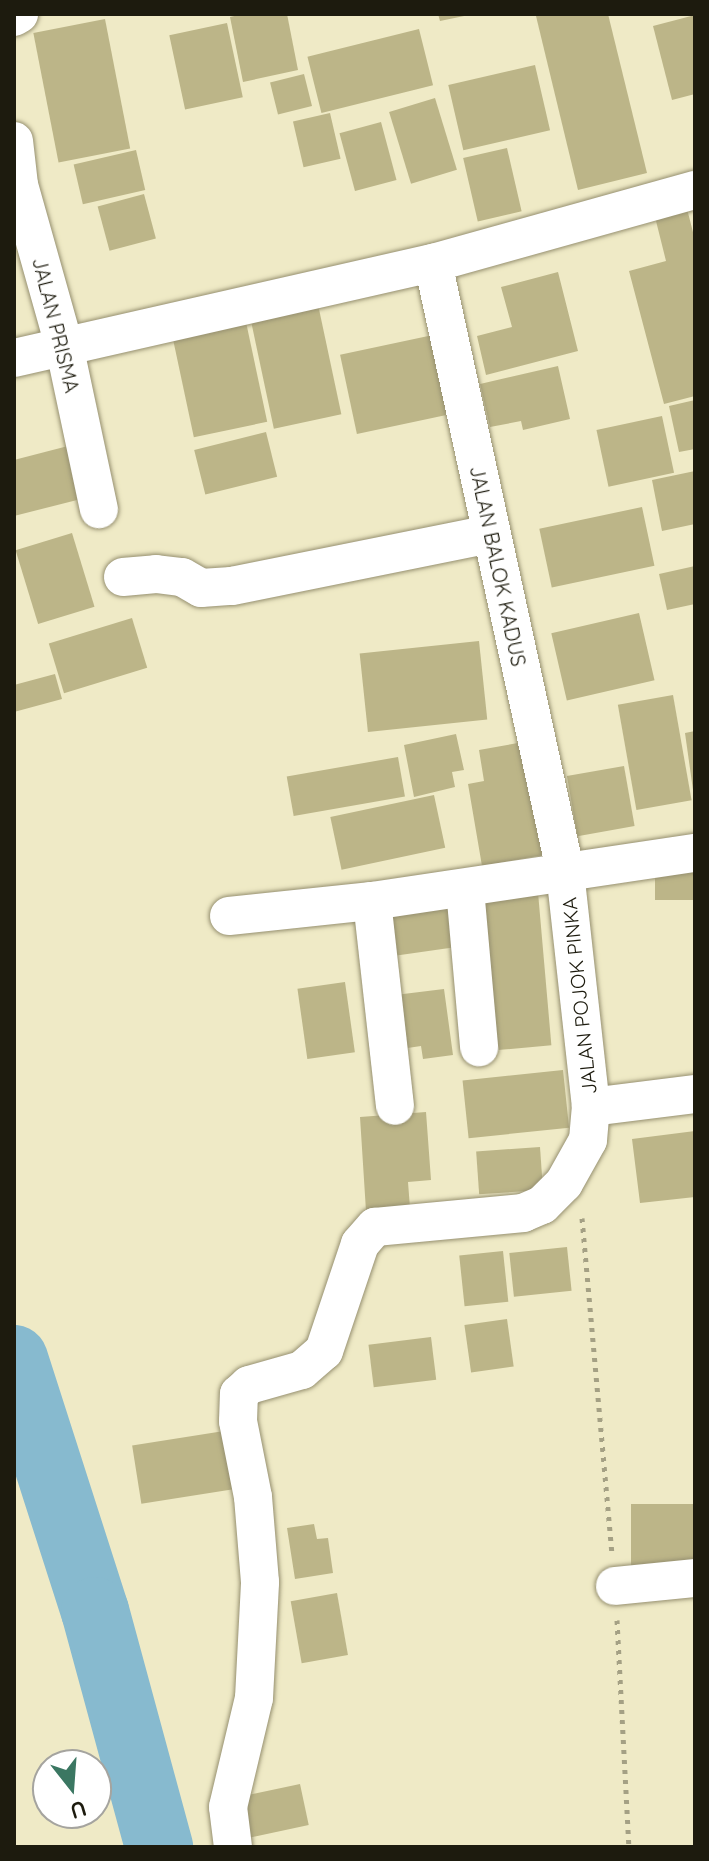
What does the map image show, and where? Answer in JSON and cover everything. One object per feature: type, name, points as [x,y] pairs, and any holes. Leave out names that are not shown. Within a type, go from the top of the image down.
[{"type":"street","name":"JALAN PRISMA","points":[[14,141],[19,185],[64,345],[99,509]]},
{"type":"street","points":[[14,358],[433,263],[695,190]]},
{"type":"street","name":"JALAN BALOK KADUS","points":[[433,263],[565,870]]},
{"type":"street","points":[[123,577],[156,574],[182,577],[201,588],[232,586],[491,534]]},
{"type":"street","points":[[229,916],[465,889],[565,870],[695,853]]},
{"type":"street","name":"JALAN POJOK PINKA","points":[[233,1847],[228,1807],[254,1698],[260,1582],[253,1497],[238,1421],[239,1394],[249,1385],[302,1370],[324,1351],[360,1244],[375,1227],[523,1213],[542,1205],[577,1163],[588,1140],[591,1107],[565,870]]},
{"type":"street","points":[[465,889],[479,1047]]},
{"type":"street","points":[[372,901],[395,1106]]},
{"type":"street","points":[[591,1107],[695,1094]]},
{"type":"street","points":[[615,1586],[695,1578]]},
{"type":"path","points":[[577,1163],[615,1586],[629,1847]]},
{"type":"building","points":[[287,14],[298,70],[243,82],[230,17]]},
{"type":"building","points":[[438,14],[469,14],[469,15],[440,21]]},
{"type":"building","points":[[608,14],[647,173],[578,190],[536,16]]},
{"type":"building","points":[[695,15],[695,94],[672,100],[653,26]]},
{"type":"building","points":[[105,19],[130,149],[59,163],[33,33]]},
{"type":"building","points":[[227,23],[243,97],[185,110],[169,35]]},
{"type":"building","points":[[419,29],[433,85],[321,113],[307,57]]},
{"type":"building","points":[[535,65],[550,130],[463,150],[448,85]]},
{"type":"building","points":[[304,74],[312,106],[278,114],[270,82]]},
{"type":"building","points":[[435,98],[457,170],[411,184],[389,112]]},
{"type":"building","points":[[330,113],[341,159],[304,167],[293,122]]},
{"type":"building","points":[[381,122],[397,180],[355,191],[339,133]]},
{"type":"building","points":[[507,148],[522,211],[478,221],[463,158]]},
{"type":"building","points":[[136,150],[145,190],[83,204],[74,164]]},
{"type":"building","points":[[144,194],[156,238],[110,251],[98,206]]},
{"type":"building","points":[[685,201],[695,240],[695,396],[664,404],[629,271],[666,261],[653,209]]},
{"type":"building","points":[[558,272],[578,351],[486,375],[477,336],[512,327],[501,287]]},
{"type":"building","points":[[316,295],[341,414],[274,429],[249,309]]},
{"type":"building","points":[[246,322],[267,422],[194,437],[173,338]]},
{"type":"building","points":[[433,335],[450,414],[357,434],[340,355]]},
{"type":"building","points":[[558,366],[570,419],[523,430],[521,421],[490,427],[480,384]]},
{"type":"building","points":[[695,400],[695,449],[679,452],[669,406]]},
{"type":"building","points":[[662,416],[674,473],[609,487],[596,430]]},
{"type":"building","points":[[266,432],[277,477],[205,495],[194,450]]},
{"type":"building","points":[[68,446],[81,499],[14,516],[14,460]]},
{"type":"building","points":[[695,471],[695,524],[662,531],[652,480]]},
{"type":"building","points":[[642,507],[654,566],[552,588],[539,529]]},
{"type":"building","points":[[72,533],[95,607],[38,624],[16,550]]},
{"type":"building","points":[[695,566],[695,604],[667,610],[659,574]]},
{"type":"building","points":[[639,613],[655,680],[567,700],[551,633]]},
{"type":"building","points":[[132,618],[147,668],[64,693],[49,643]]},
{"type":"building","points":[[479,641],[487,720],[368,732],[360,654]]},
{"type":"building","points":[[55,674],[62,699],[14,712],[14,685]]},
{"type":"building","points":[[673,695],[692,800],[636,810],[618,705]]},
{"type":"building","points":[[695,731],[695,790],[693,790],[685,733]]},
{"type":"building","points":[[456,734],[464,770],[452,772],[455,787],[414,797],[404,745]]},
{"type":"building","points":[[529,741],[549,854],[482,866],[468,784],[484,781],[479,750]]},
{"type":"building","points":[[398,757],[405,796],[294,816],[287,777]]},
{"type":"building","points":[[624,766],[635,826],[577,836],[567,776]]},
{"type":"building","points":[[434,795],[445,848],[342,870],[330,817]]},
{"type":"building","points":[[655,859],[695,859],[695,900],[655,900]]},
{"type":"building","points":[[537,881],[551,1045],[489,1051],[474,886]]},
{"type":"building","points":[[454,905],[460,947],[392,956],[386,915]]},
{"type":"building","points":[[345,982],[355,1052],[307,1059],[297,989]]},
{"type":"building","points":[[444,989],[453,1055],[423,1059],[421,1046],[394,1050],[387,996]]},
{"type":"building","points":[[563,1070],[569,1128],[469,1138],[463,1081]]},
{"type":"building","points":[[426,1112],[431,1180],[408,1182],[410,1208],[366,1211],[360,1117]]},
{"type":"building","points":[[695,1131],[695,1197],[640,1203],[632,1139]]},
{"type":"building","points":[[540,1147],[543,1190],[479,1194],[476,1151]]},
{"type":"building","points":[[567,1247],[572,1291],[514,1297],[509,1253]]},
{"type":"building","points":[[503,1251],[508,1302],[465,1306],[459,1256]]},
{"type":"building","points":[[507,1319],[514,1367],[471,1373],[464,1325]]},
{"type":"building","points":[[431,1337],[436,1380],[374,1387],[368,1345]]},
{"type":"building","points":[[224,1431],[233,1489],[141,1504],[132,1446]]},
{"type":"building","points":[[631,1504],[695,1504],[695,1575],[631,1575]]},
{"type":"building","points":[[314,1524],[317,1539],[328,1538],[333,1573],[295,1579],[287,1528]]},
{"type":"building","points":[[337,1593],[348,1655],[302,1663],[291,1601]]},
{"type":"building","points":[[300,1784],[309,1825],[249,1838],[240,1797]]},
{"type":"waterway","points":[[14,1359],[95,1611],[159,1847]]}]
